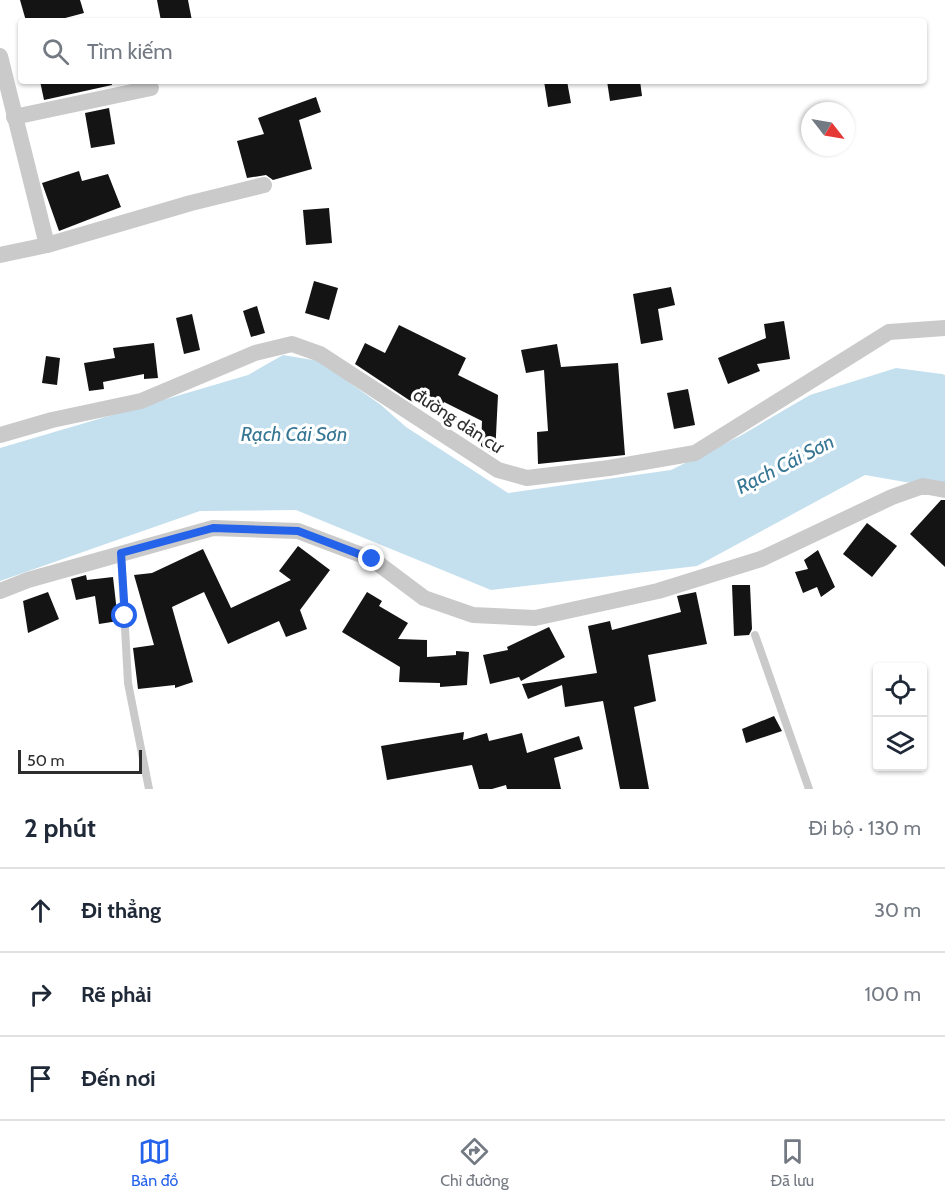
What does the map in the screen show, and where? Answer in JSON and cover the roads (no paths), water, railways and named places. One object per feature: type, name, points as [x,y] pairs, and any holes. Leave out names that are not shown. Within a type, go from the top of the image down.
[{"type":"street","points":[[0,56],[47,245]]},
{"type":"street","points":[[14,117],[151,88]]},
{"type":"street","points":[[0,255],[47,245],[191,203],[264,185]]},
{"type":"street","name":"đường dân cư","points":[[0,435],[52,420],[141,401],[255,353],[292,344],[320,354],[498,470],[527,478],[551,476],[695,453],[889,332],[945,328]]},
{"type":"street","points":[[0,591],[28,580],[213,528],[298,531],[372,559],[424,598],[473,615],[535,618],[658,591],[727,570],[761,559],[892,497],[923,486],[945,490]]},
{"type":"lane","points":[[121,553],[128,683],[148,789]]},
{"type":"lane","points":[[756,635],[809,789]]},
{"type":"water","name":"Rạch Cái Sơn","points":[[283,355],[319,361],[381,405],[406,427],[508,493],[671,470],[740,436],[810,395],[896,368],[942,374],[945,375],[945,489],[865,475],[697,566],[491,590],[296,510],[200,511],[0,581],[0,448],[248,375]]}]
